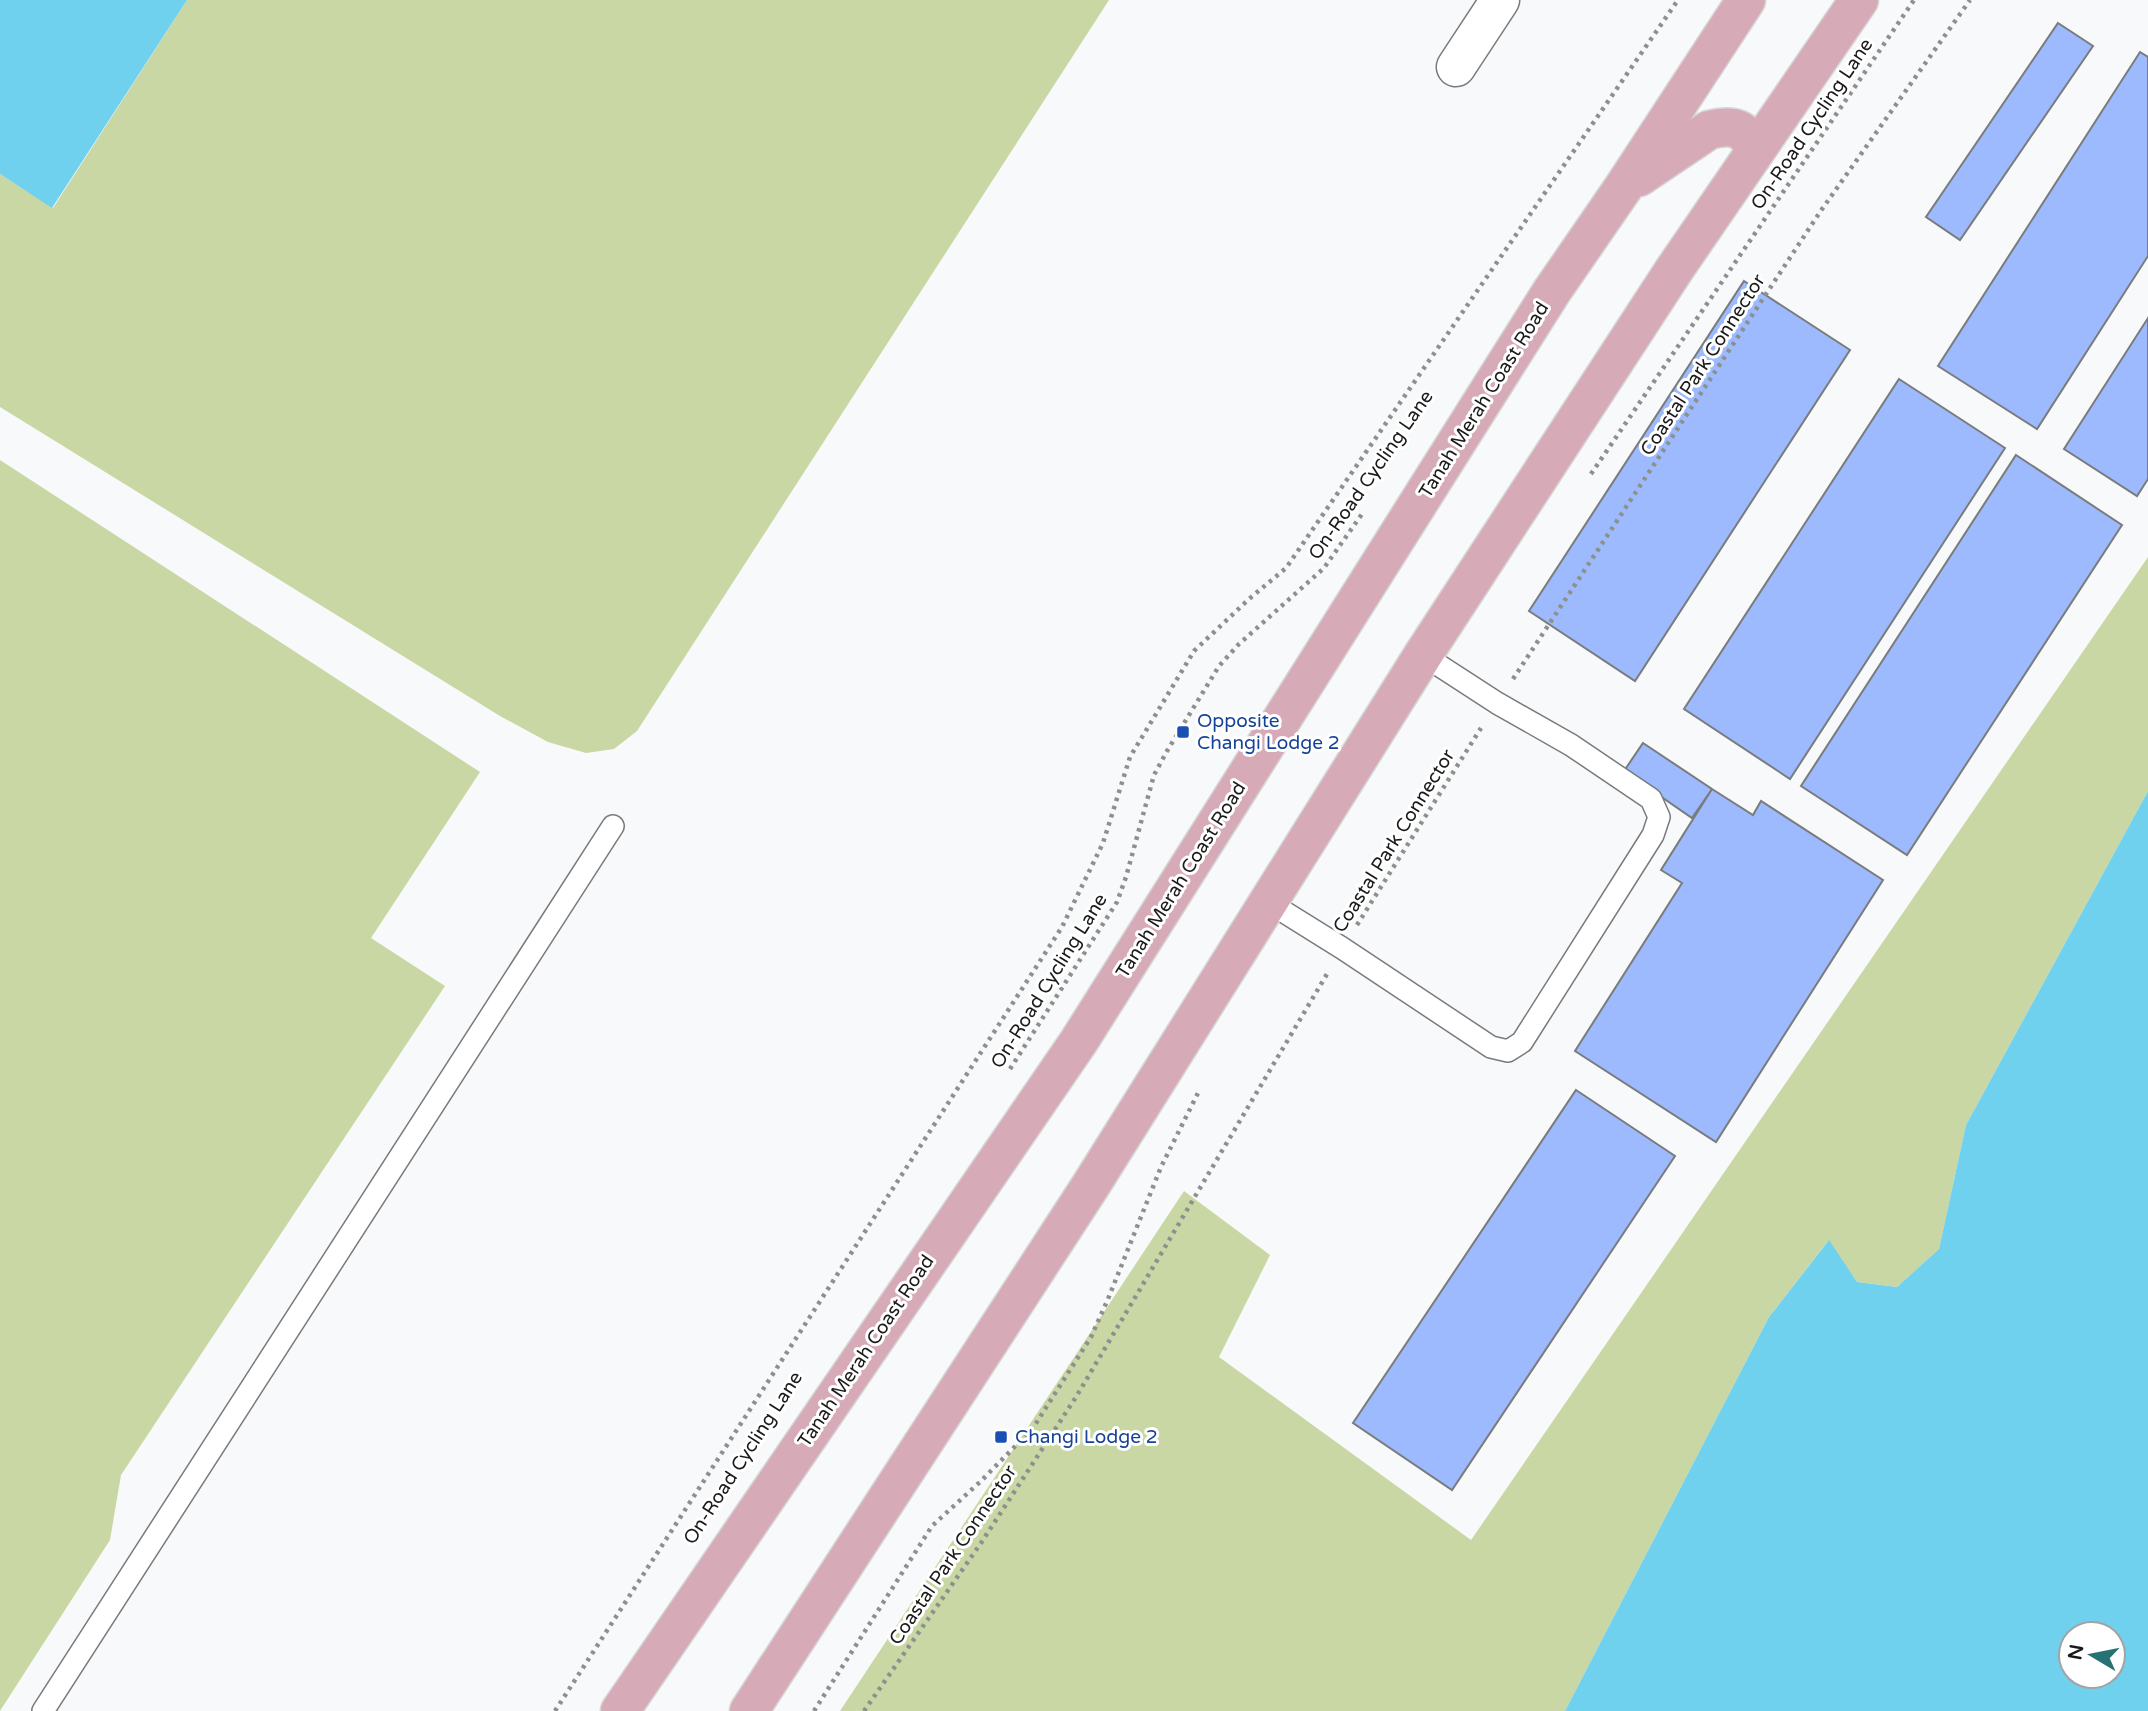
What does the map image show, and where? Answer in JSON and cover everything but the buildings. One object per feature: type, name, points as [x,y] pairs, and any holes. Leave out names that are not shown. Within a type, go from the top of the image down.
[{"type":"main road","name":"Tanah Merah Coast Road","points":[[620,1711],[1079,1041],[1552,291],[1746,0]]},
{"type":"main road","points":[[750,1711],[1091,1185],[1423,655],[1666,281],[1859,0]]},
{"type":"main road","points":[[1623,188],[1709,130],[1722,127],[1739,129],[1749,137],[1755,152]]},
{"type":"street","points":[[1456,67],[1500,0]]},
{"type":"lane","points":[[1268,902],[1491,1047],[1508,1051],[1522,1042],[1653,835],[1659,817],[1651,799],[1423,655]]},
{"type":"lane","points":[[43,1711],[613,826]]},
{"type":"path","points":[[555,1711],[1062,927],[1103,843],[1130,757],[1194,651],[1249,599],[1286,569],[1678,0]]},
{"type":"path","name":"On-Road Cycling Lane","points":[[1586,481],[1914,0]]},
{"type":"path","name":"Coastal Park Connector","points":[[864,1711],[981,1543],[1076,1397],[1342,948],[1497,703],[1820,212],[1970,0]]},
{"type":"path","name":"On-Road Cycling Lane","points":[[1004,1078],[1117,902],[1154,775],[1219,666],[1324,568],[1368,506]]},
{"type":"path","points":[[814,1711],[932,1526],[1033,1428],[1091,1337],[1161,1167],[1202,1084]]},
{"type":"green space","points":[[187,0],[1109,0],[637,731],[614,749],[586,753],[548,742],[500,716],[0,407],[0,174],[53,208]]},
{"type":"green space","points":[[0,460],[480,772],[371,938],[445,986],[121,1475],[110,1540],[0,1711]]},
{"type":"green space","points":[[2148,557],[2148,791],[1966,1125],[1939,1249],[1897,1287],[1857,1282],[1828,1241],[1769,1317],[1565,1711],[840,1711],[1184,1191],[1270,1255],[1219,1357],[1471,1540]]},
{"type":"water","points":[[0,0],[187,0],[52,208],[0,174]]},
{"type":"water","points":[[2148,791],[2148,1711],[1565,1711],[1769,1317],[1829,1240],[1857,1282],[1897,1287],[1939,1249],[1966,1125]]},
{"type":"place","name":"Opposite Changi Lodge 2","points":[[1183,732]]},
{"type":"place","name":"Changi Lodge 2","points":[[1001,1437]]}]
